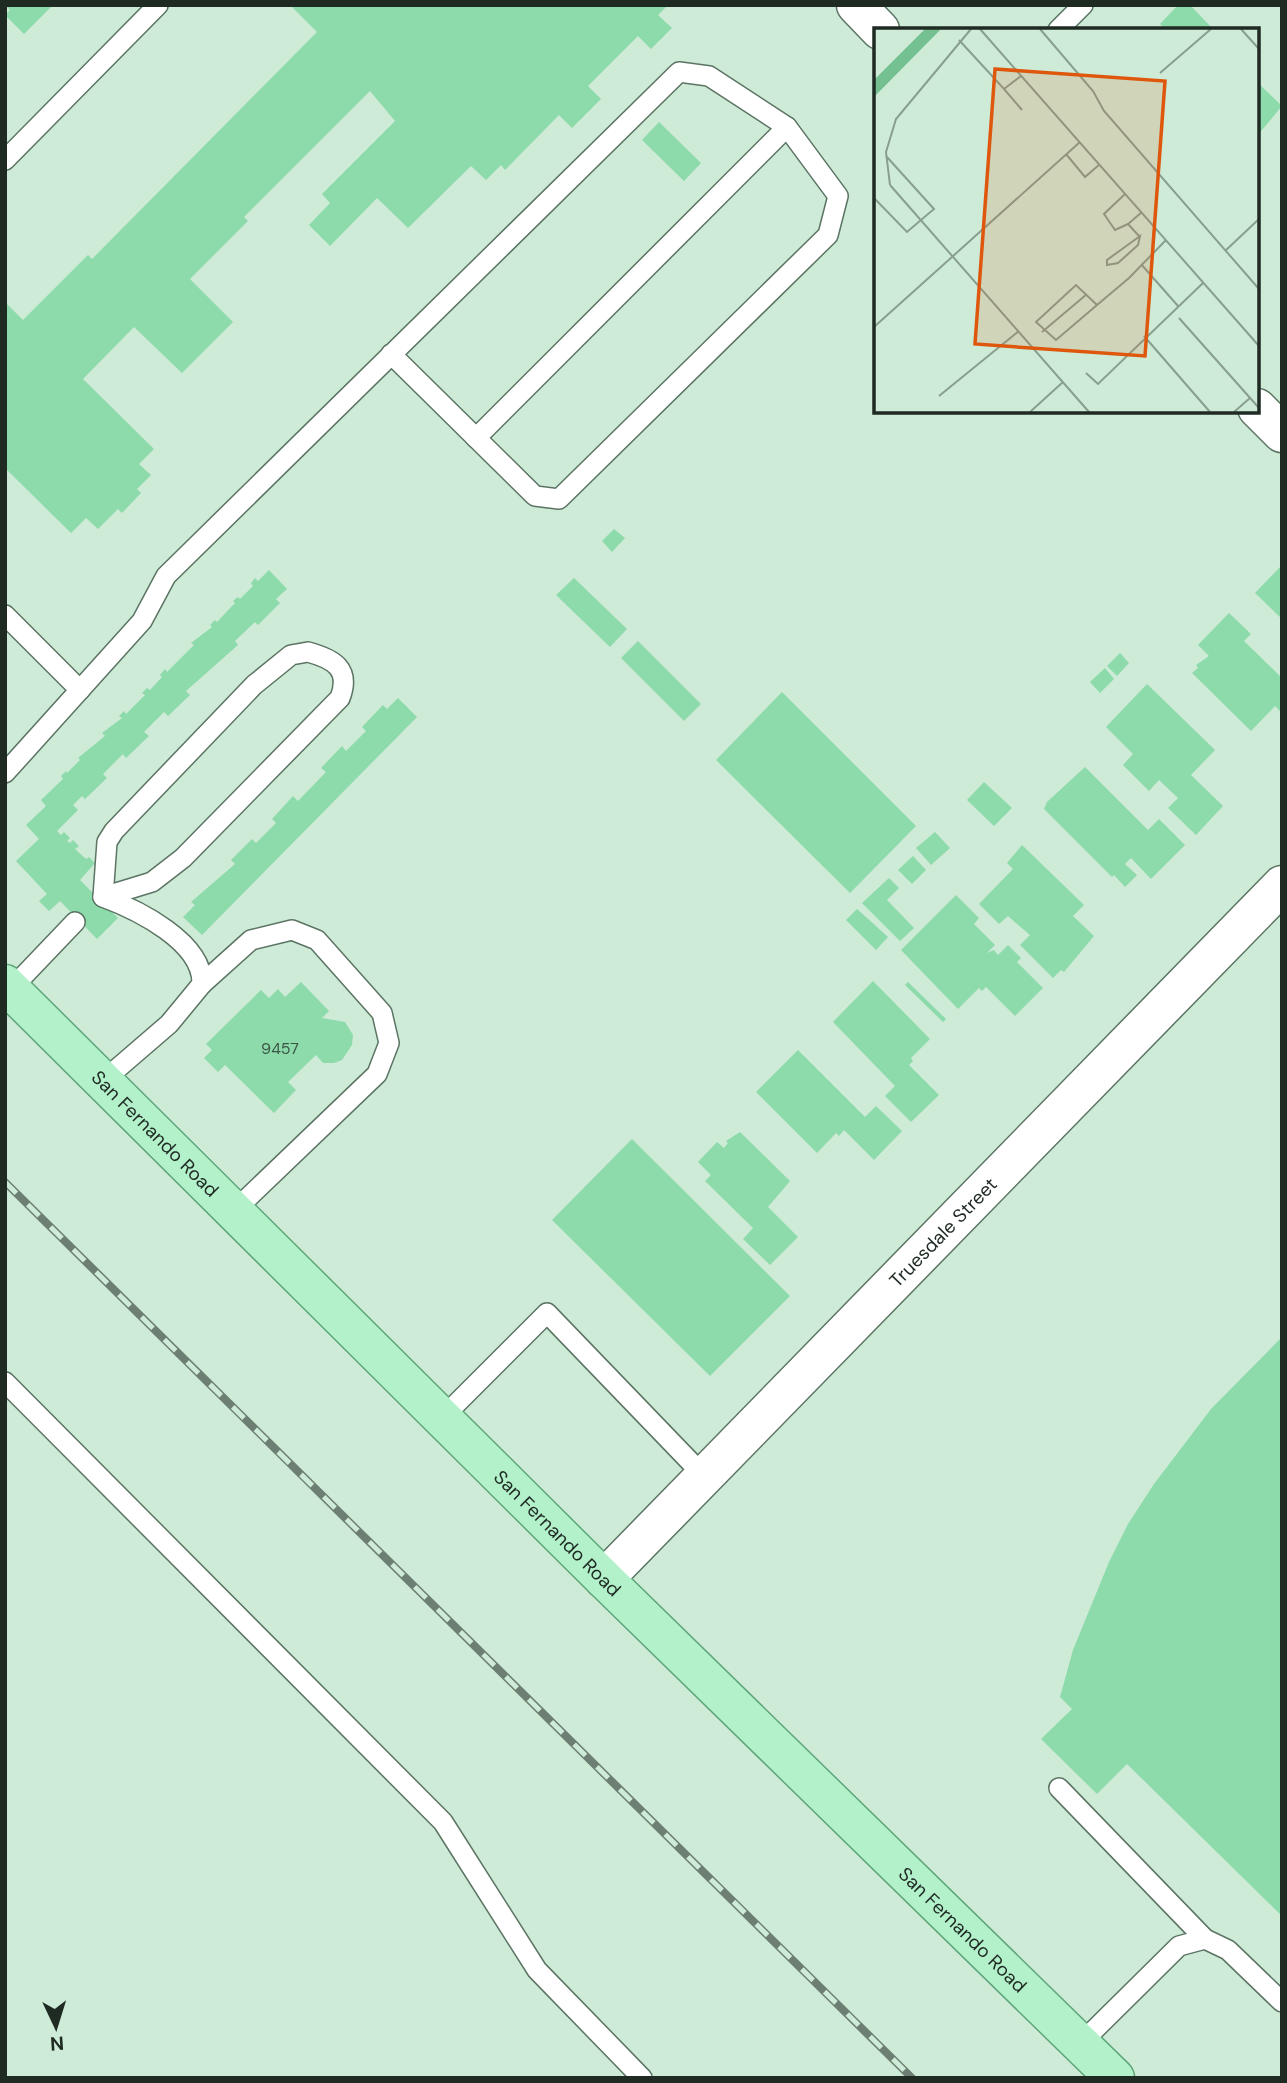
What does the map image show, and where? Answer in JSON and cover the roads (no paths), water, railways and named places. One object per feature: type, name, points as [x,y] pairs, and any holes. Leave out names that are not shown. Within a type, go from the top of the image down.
[{"type":"main road","name":"San Fernando Road","points":[[8,987],[604,1579],[1115,2078]]},
{"type":"street","points":[[856,5],[878,28]]},
{"type":"street","points":[[1259,410],[1282,433]]},
{"type":"street","name":"Truesdale Street","points":[[604,1579],[1282,885]]},
{"type":"lane","points":[[9,148],[158,5]]},
{"type":"lane","points":[[1060,28],[1083,5]]},
{"type":"lane","points":[[5,774],[142,621],[166,576],[391,354],[679,72],[709,76],[788,127],[838,196],[828,235],[559,499],[535,496],[391,354]]},
{"type":"lane","points":[[476,438],[788,127]]},
{"type":"lane","points":[[6,616],[80,690]]},
{"type":"lane","points":[[308,652],[333,660],[341,669],[345,680],[340,698],[183,858],[152,883],[103,897],[107,842],[114,831],[254,685],[290,655],[308,652]]},
{"type":"lane","points":[[103,897],[133,908],[185,946],[202,970],[202,984]]},
{"type":"lane","points":[[8,987],[75,922]]},
{"type":"lane","points":[[104,1080],[169,1024],[202,984],[251,940],[292,930],[317,940],[382,1013],[389,1043],[377,1074],[235,1210]]},
{"type":"lane","points":[[442,1418],[547,1313],[705,1477]]},
{"type":"lane","points":[[5,1382],[443,1822],[537,1970],[642,2078]]},
{"type":"lane","points":[[1059,1788],[1205,1939],[1227,1950],[1282,2002]]},
{"type":"lane","points":[[1080,2044],[1180,1946],[1205,1939]]},
{"type":"railway","points":[[5,1182],[912,2078]]}]
